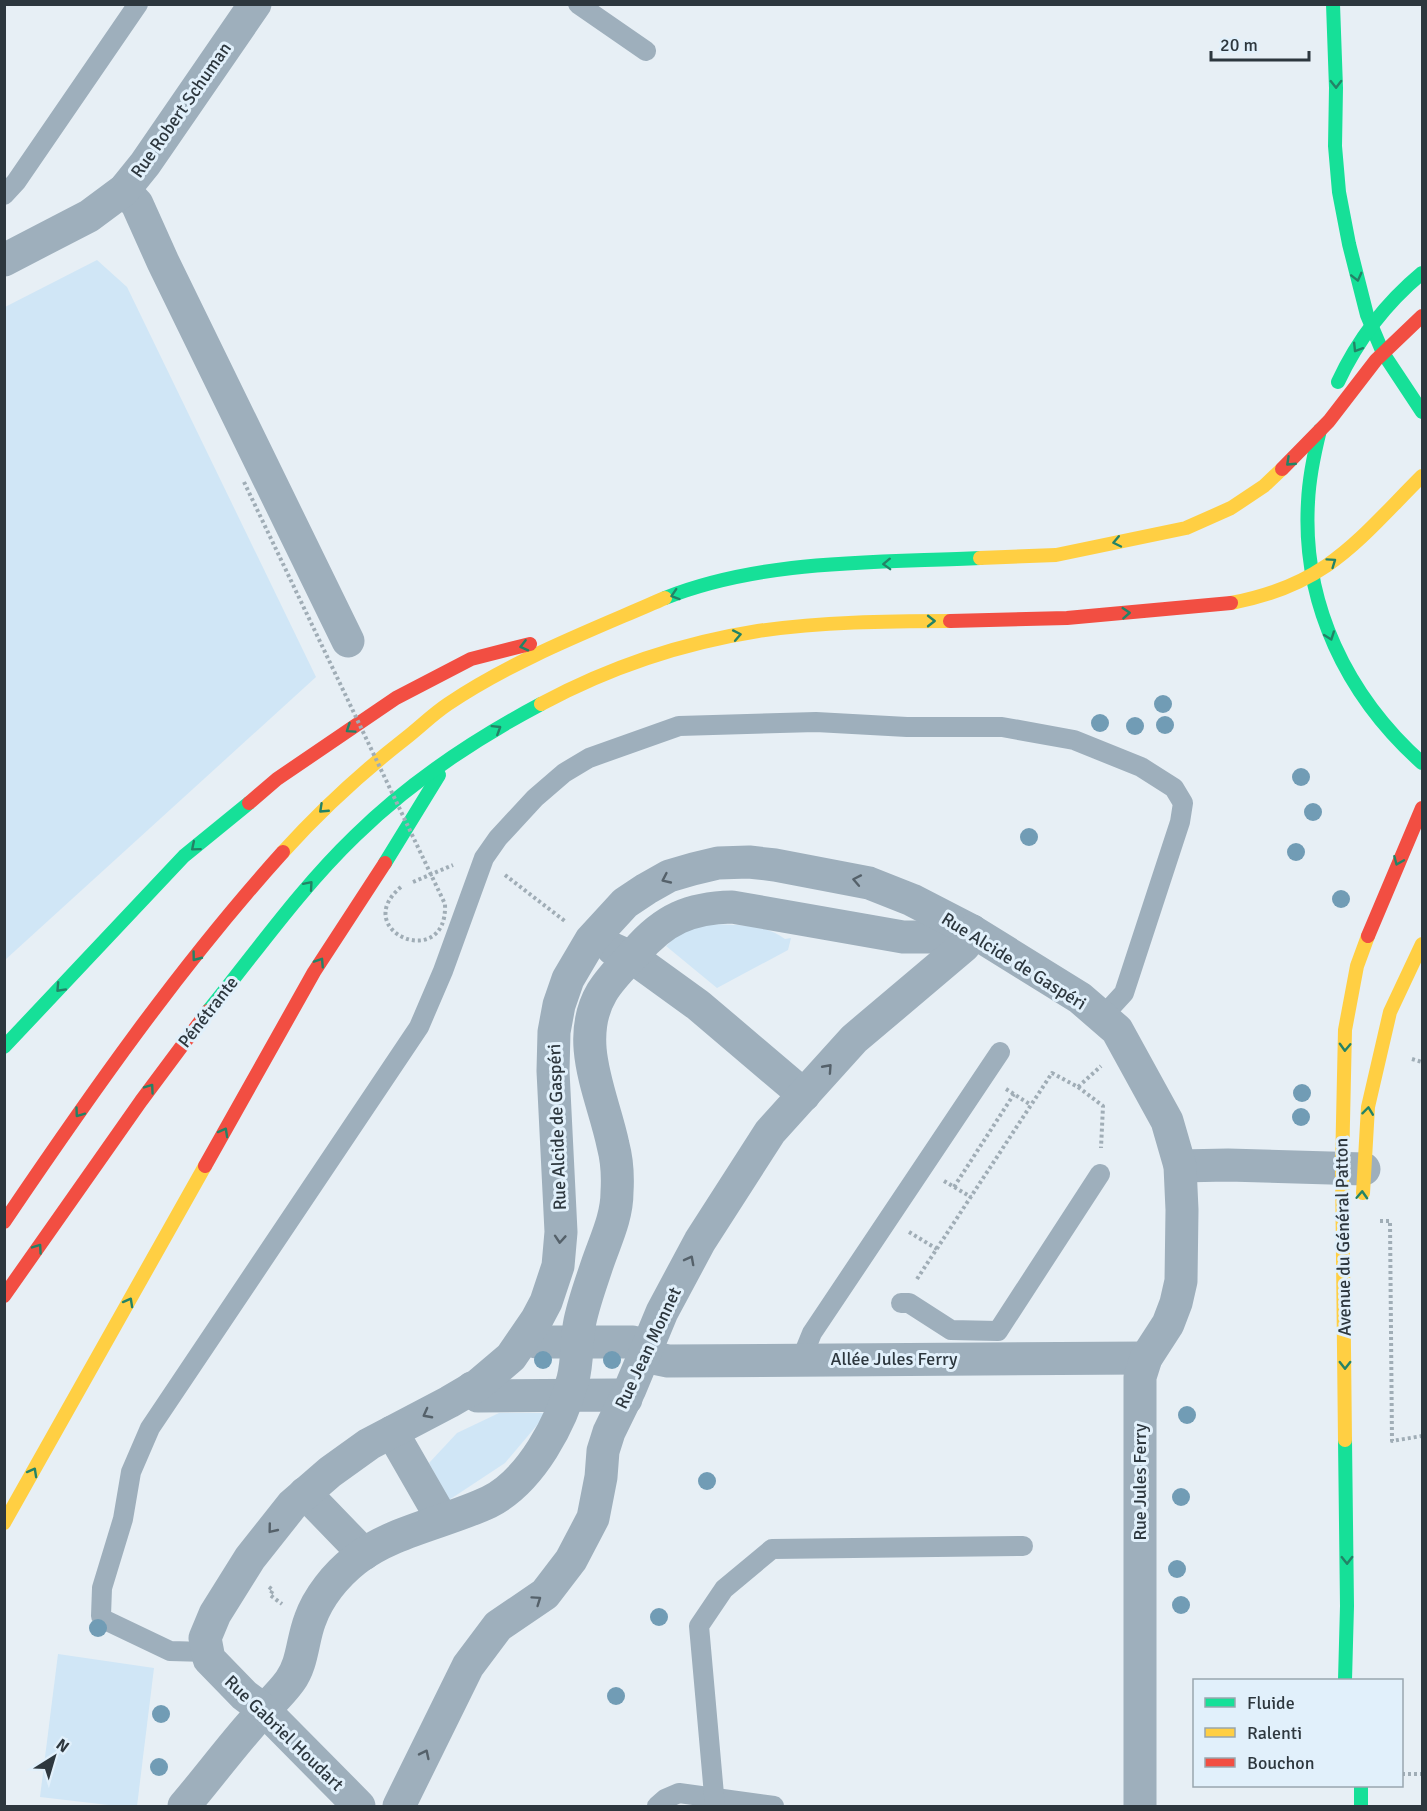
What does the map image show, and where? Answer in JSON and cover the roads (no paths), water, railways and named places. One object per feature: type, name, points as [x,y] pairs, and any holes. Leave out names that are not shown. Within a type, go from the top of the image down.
[{"type":"main road","points":[[1333,4],[1336,88],[1335,146],[1339,192],[1367,315],[1383,354],[1422,412]]},
{"type":"main road","points":[[1422,273],[1390,304],[1365,335],[1344,369],[1327,406],[1316,444],[1309,484],[1307,524],[1310,564],[1319,603],[1332,642],[1350,677],[1372,711],[1398,742],[1422,763]]},
{"type":"main road","points":[[4,1222],[75,1118],[193,960],[256,882],[310,822],[360,774],[448,704],[505,671],[561,643],[668,597],[721,580],[831,565],[1056,555],[1186,528],[1232,508],[1264,486],[1295,458],[1329,421],[1383,354],[1422,316]]},
{"type":"main road","name":"Pénétrante","points":[[4,1296],[163,1070],[306,888],[355,834],[411,787],[448,760],[521,714],[600,676],[680,648],[743,634],[813,625],[880,621],[1008,620],[1188,608],[1277,593],[1314,575],[1349,550],[1422,476]]},
{"type":"main road","points":[[4,1047],[184,856],[277,779],[396,698],[471,659],[602,626]]},
{"type":"main road","points":[[4,1523],[314,972],[405,832],[448,760]]},
{"type":"main road","name":"Avenue du Général Patton","points":[[1345,1679],[1353,1168],[1345,1030],[1357,966],[1381,902],[1422,808]]},
{"type":"main road","name":"Avenue du Général Patton","points":[[1361,1222],[1353,1168],[1390,1012],[1422,944]]},
{"type":"main road","points":[[1360,1566],[1360,1637]]},
{"type":"main road","points":[[1361,1787],[1361,1806]]},
{"type":"street","name":"Rue Robert Schuman","points":[[4,260],[89,216],[124,190],[145,164],[255,4]]},
{"type":"street","points":[[124,190],[137,204],[348,641]]},
{"type":"street","name":"Rue Alcide de Gaspéri","points":[[208,1655],[205,1638],[215,1614],[242,1569],[292,1505],[330,1472],[369,1444],[472,1388],[511,1357],[531,1328],[546,1302],[558,1266],[561,1232],[553,1071],[554,1032],[559,1005],[568,979],[591,940],[625,903],[669,876],[718,863],[749,862],[775,865],[869,883],[912,900],[972,931],[1080,998],[1117,1030],[1167,1121],[1180,1166]]},
{"type":"street","points":[[184,1806],[290,1681],[299,1663],[309,1624],[320,1600],[334,1579],[364,1554],[442,1519],[489,1502],[506,1492],[522,1476],[548,1440],[562,1412],[571,1385],[579,1333],[597,1264],[609,1234],[617,1196],[617,1172],[613,1144],[590,1056],[592,1018],[601,993],[611,978],[650,936],[687,913],[709,907],[732,907],[903,937],[946,937],[972,931]]},
{"type":"street","name":"Rue Jean Monnet","points":[[399,1806],[468,1666],[498,1626],[545,1594],[571,1560],[593,1518],[601,1477],[603,1451],[609,1432],[641,1362],[700,1240],[770,1132],[854,1039],[964,946],[972,931]]},
{"type":"street","points":[[591,940],[631,957],[698,1005],[804,1095]]},
{"type":"street","points":[[1180,1166],[1353,1168]]},
{"type":"street","name":"Rue Jules Ferry","points":[[1140,1806],[1140,1377],[1146,1358],[1168,1324],[1181,1281],[1180,1166]]},
{"type":"street","points":[[472,1388],[478,1396],[571,1385],[621,1375],[641,1362],[633,1342],[579,1333],[536,1342],[531,1328]]},
{"type":"street","name":"Allée Jules Ferry","points":[[641,1362],[1146,1358]]},
{"type":"street","points":[[501,1366],[513,1375],[571,1385]]},
{"type":"street","points":[[392,1432],[442,1519]]},
{"type":"street","points":[[305,1493],[364,1554]]},
{"type":"street","name":"Rue Gabriel Houdart","points":[[208,1655],[244,1695],[264,1710],[359,1806]]},
{"type":"lane","points":[[4,195],[16,182],[138,4]]},
{"type":"lane","points":[[578,4],[646,51]]},
{"type":"lane","points":[[208,1655],[170,1651],[101,1616],[102,1587],[123,1519],[131,1472],[150,1428],[418,1027],[443,971],[484,858],[498,838],[535,798],[564,773],[590,758],[679,726],[816,722],[907,727],[1002,727],[1074,740],[1141,767],[1174,788],[1183,803],[1180,822],[1124,993],[1102,1017]]},
{"type":"lane","points":[[801,1360],[812,1333],[1000,1052]]},
{"type":"lane","points":[[901,1303],[909,1303],[951,1330],[999,1331],[1100,1174]]},
{"type":"lane","points":[[715,1802],[699,1626],[724,1589],[772,1549],[1023,1546]]},
{"type":"lane","points":[[657,1806],[665,1799],[679,1793],[715,1802],[774,1806]]}]
